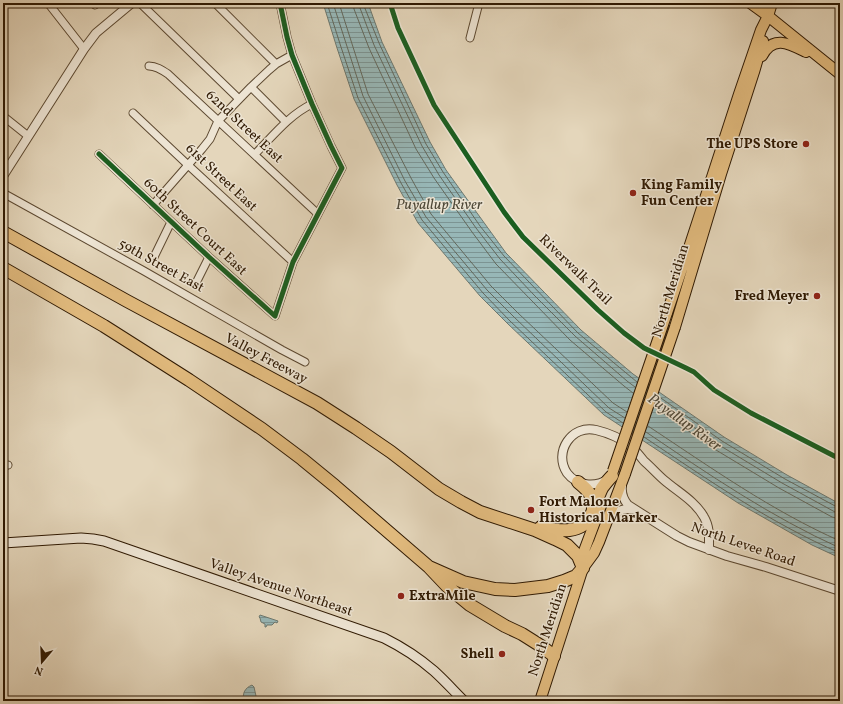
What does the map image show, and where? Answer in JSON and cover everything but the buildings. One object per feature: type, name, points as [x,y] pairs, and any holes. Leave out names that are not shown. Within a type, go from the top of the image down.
[{"type":"highway","points":[[3,227],[47,257]]},
{"type":"highway","name":"Valley Freeway","points":[[3,232],[139,308],[317,403],[391,452],[439,489],[480,512],[509,521]]},
{"type":"highway","points":[[3,268],[104,326],[262,429],[324,477],[429,567],[447,586],[470,605],[505,626],[522,634],[554,656]]},
{"type":"highway","points":[[509,521],[569,531],[583,526],[588,520],[602,489],[612,474]]},
{"type":"highway","points":[[578,482],[592,497],[593,510]]},
{"type":"highway","points":[[429,567],[463,582],[495,589],[515,590],[548,586],[564,581],[576,576],[584,568],[578,556],[567,545],[535,530],[509,521]]},
{"type":"main road","points":[[750,3],[840,74]]},
{"type":"main road","points":[[757,3],[763,5],[769,3]]},
{"type":"main road","name":"North Meridian","points":[[584,568],[584,551],[684,263],[738,94],[772,3]]},
{"type":"main road","name":"North Meridian","points":[[540,701],[584,568],[600,542],[624,478],[675,328],[754,72],[766,31],[768,16]]},
{"type":"main road","points":[[754,72],[768,47],[775,43],[796,47],[826,63]]},
{"type":"main road","name":"Valley Avenue Northeast","points":[[3,543],[69,539],[93,539],[104,541],[184,570],[384,638],[400,646],[418,658],[433,670],[464,701]]},
{"type":"street","points":[[48,3],[84,49]]},
{"type":"street","points":[[3,176],[84,49],[96,33],[132,3]]},
{"type":"street","points":[[140,3],[239,99]]},
{"type":"street","points":[[215,3],[276,64]]},
{"type":"street","points":[[280,3],[292,55],[312,104],[342,168],[293,262]]},
{"type":"street","points":[[470,38],[479,3]]},
{"type":"street","points":[[153,205],[210,139],[218,121],[269,70],[276,64],[292,55]]},
{"type":"street","name":"62nd Street East","points":[[149,66],[158,68],[168,74],[318,214]]},
{"type":"street","points":[[251,87],[286,122]]},
{"type":"street","points":[[255,154],[286,122],[312,104]]},
{"type":"street","name":"61st Street East","points":[[133,112],[293,262]]},
{"type":"street","points":[[3,116],[28,136]]},
{"type":"street","name":"60th Street Court East","points":[[98,154],[275,316],[293,262]]},
{"type":"street","name":"59th Street East","points":[[3,193],[305,362]]},
{"type":"street","points":[[154,257],[171,222]]},
{"type":"street","points":[[196,283],[209,257]]},
{"type":"street","points":[[612,474],[601,482],[595,484],[590,485],[578,482],[568,474],[562,462],[564,445],[569,438],[580,431],[593,429],[621,440],[632,448],[665,480],[691,500],[698,508],[704,516],[709,528],[709,550]]},
{"type":"street","name":"North Levee Road","points":[[624,478],[621,490],[624,500],[676,536],[709,550],[840,591]]},
{"type":"street","points":[[608,520],[614,514],[623,510],[630,509],[642,513]]},
{"type":"water","name":"Puyallup River","points":[[323,3],[368,3],[382,42],[430,142],[446,170],[506,253],[581,330],[633,374],[724,437],[787,475],[840,504],[840,558],[812,545],[738,503],[604,415],[480,296],[418,223],[397,185],[354,99]]},
{"type":"water","points":[[260,615],[278,621],[277,623],[275,622],[272,625],[267,625],[265,627],[265,624],[261,622],[259,617]]},
{"type":"water","points":[[252,685],[256,696],[260,701],[244,701],[243,696],[245,691]]},
{"type":"cycle path","points":[[99,154],[209,257],[275,316],[293,262],[342,168],[312,104],[292,55],[280,3]]},
{"type":"cycle path","name":"Riverwalk Trail","points":[[390,3],[398,28],[434,105],[504,212],[523,237],[598,310],[644,348],[694,372],[714,390],[751,413],[840,459]]},
{"type":"place","name":"The UPS Store","points":[[806,144]]},
{"type":"place","name":"King Family Fun Center","points":[[633,193]]},
{"type":"place","name":"Fred Meyer","points":[[817,296]]},
{"type":"place","name":"Fort Malone Historical Marker","points":[[531,510]]},
{"type":"place","name":"ExtraMile","points":[[401,596]]},
{"type":"place","name":"Shell","points":[[502,654]]}]
